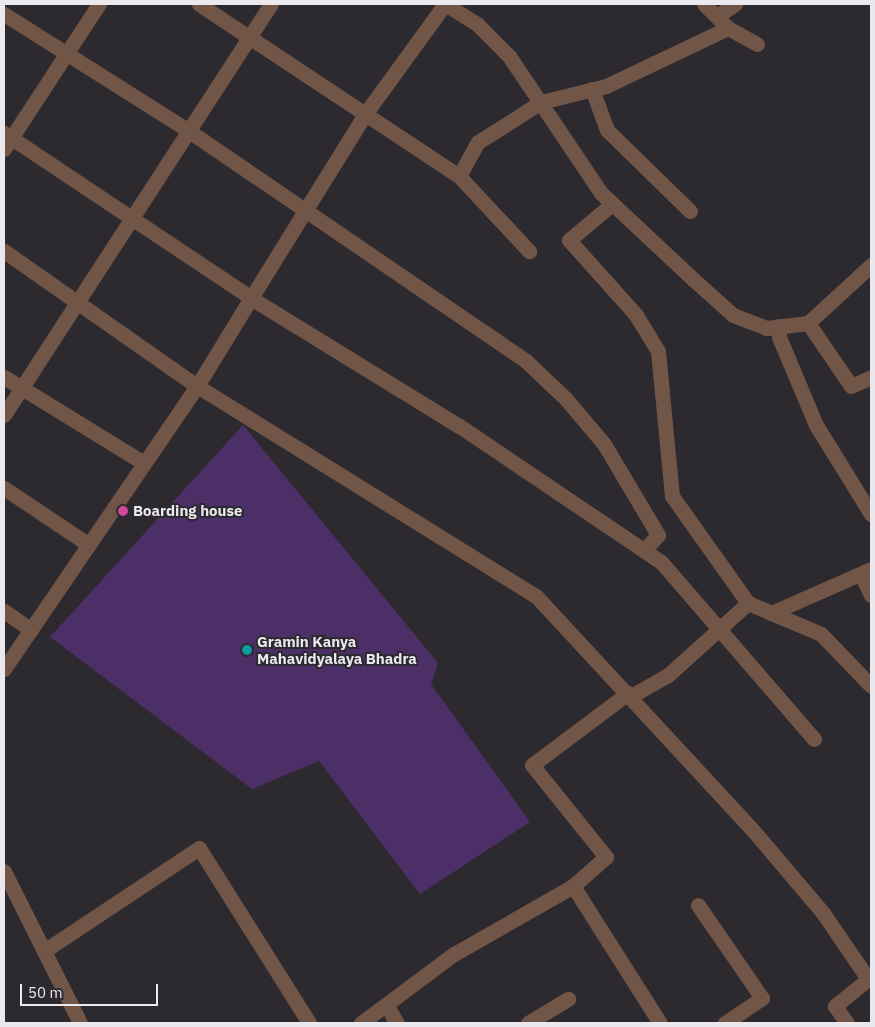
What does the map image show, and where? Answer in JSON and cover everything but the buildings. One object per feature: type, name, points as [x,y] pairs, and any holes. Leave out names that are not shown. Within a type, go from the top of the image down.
[{"type":"street","points":[[99,4],[6,140],[251,298],[459,426],[661,562],[814,739]]},
{"type":"street","points":[[199,4],[459,176],[529,251]]},
{"type":"street","points":[[4,415],[79,303],[271,4]]},
{"type":"street","points":[[4,669],[197,386],[365,114],[445,4],[478,25],[509,56],[542,102],[558,134],[612,204],[734,315],[767,328],[808,322],[871,265]]},
{"type":"street","points":[[704,4],[728,28],[757,44]]},
{"type":"street","points":[[717,16],[735,4]]},
{"type":"street","points":[[4,14],[189,131],[526,361],[566,399],[604,444],[658,536],[644,550]]},
{"type":"street","points":[[459,176],[478,142],[542,102],[592,89],[728,28]]},
{"type":"street","points":[[592,89],[607,130],[690,210]]},
{"type":"street","points":[[612,204],[569,240],[636,315],[658,352],[672,496],[748,603],[821,634],[871,686]]},
{"type":"street","points":[[4,252],[197,386],[536,596],[629,694],[823,913],[870,978],[835,1006],[847,1023]]},
{"type":"street","points":[[808,322],[851,386],[871,377]]},
{"type":"street","points":[[779,326],[778,337],[816,425],[871,514]]},
{"type":"street","points":[[4,377],[144,463]]},
{"type":"street","points":[[4,488],[89,544]]},
{"type":"street","points":[[772,612],[866,571],[871,595]]},
{"type":"street","points":[[361,1023],[387,1006],[454,954],[573,886],[606,857],[532,765],[629,694],[668,674],[748,603]]},
{"type":"street","points":[[4,611],[31,630]]},
{"type":"street","points":[[44,951],[199,848],[309,1023]]},
{"type":"street","points":[[4,872],[80,1023]]},
{"type":"street","points":[[573,886],[660,1023]]},
{"type":"street","points":[[698,905],[762,998],[725,1023]]},
{"type":"street","points":[[528,1023],[568,999]]},
{"type":"street","points":[[387,1006],[397,1023]]},
{"type":"place","name":"Boarding house","points":[[123,511]]},
{"type":"place","name":"Gramin Kanya Mahavidyalaya Bhadra","points":[[247,650]]}]
